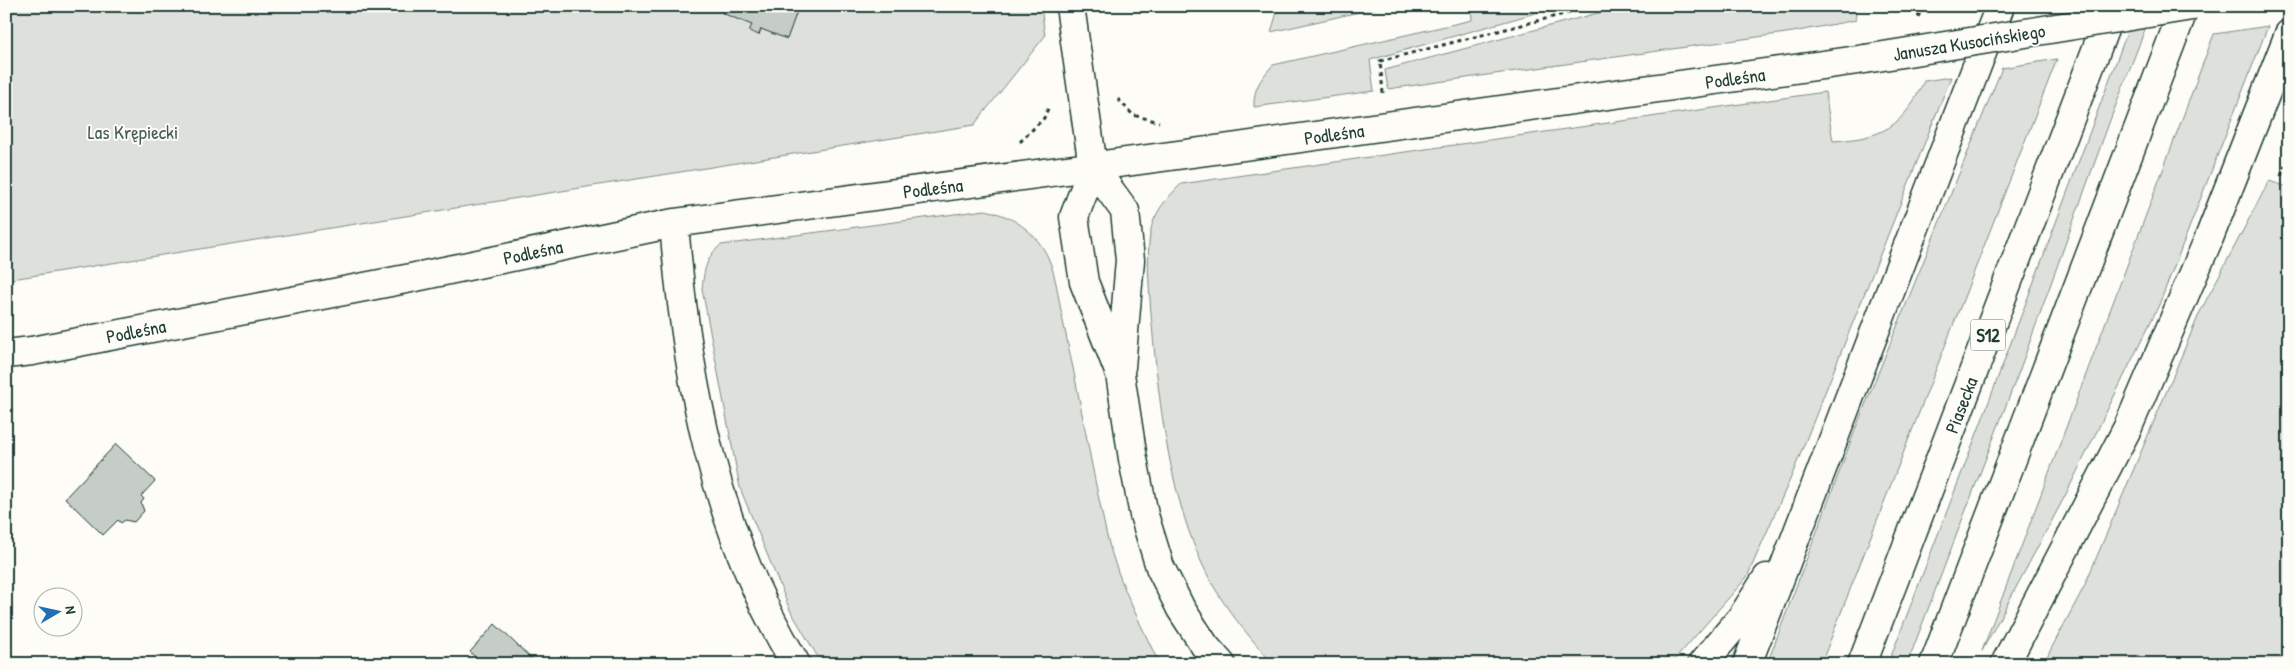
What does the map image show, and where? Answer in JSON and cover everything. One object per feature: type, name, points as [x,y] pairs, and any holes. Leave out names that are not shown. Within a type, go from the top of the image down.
[{"type":"main road","points":[[1070,6],[1093,167],[1125,212],[1130,260],[1120,374]]},
{"type":"main road","points":[[1747,664],[1793,540],[2000,6]]},
{"type":"main road","name":"Piasecka","points":[[1862,664],[2113,6]]},
{"type":"main road","points":[[1934,664],[2185,6]]},
{"type":"main road","name":"Janusza Kusocińskiego","points":[[1865,59],[2192,6]]},
{"type":"main road","points":[[2004,664],[2128,427],[2209,238],[2289,34]]},
{"type":"main road","name":"Podleśna","points":[[6,354],[32,351],[396,281],[674,223],[1093,167],[1865,59]]},
{"type":"main road","points":[[1093,167],[1074,217],[1084,282],[1120,374],[1144,516],[1160,567],[1181,610],[1205,646],[1221,664]]},
{"type":"main road","points":[[674,223],[682,312],[701,416],[717,482],[732,530],[749,573],[796,664]]},
{"type":"main road","points":[[1702,664],[1742,617],[1793,540]]},
{"type":"path","points":[[1383,99],[1380,61],[1596,6]]},
{"type":"path","points":[[1917,20],[1923,6]]},
{"type":"path","points":[[1115,96],[1133,115],[1160,122]]},
{"type":"path","points":[[2281,176],[2289,155]]},
{"type":"green space","name":"Las Krępiecki","points":[[6,6],[1041,6],[1045,36],[974,125],[6,280]]},
{"type":"green space","points":[[1279,6],[1386,6],[1271,32]]},
{"type":"green space","points":[[1471,6],[1560,6],[1370,60],[1374,91],[1254,107],[1255,95],[1259,84],[1273,65],[1472,20]]},
{"type":"green space","points":[[1624,6],[1855,6],[1856,20],[1793,32],[1388,89],[1385,70]]},
{"type":"green space","points":[[1932,6],[1964,6],[1929,12]]},
{"type":"green space","points":[[2137,6],[2154,6],[2109,123],[2020,369],[1907,664],[1888,664],[1979,428]]},
{"type":"green space","points":[[2268,26],[2159,305],[2065,496],[1982,651],[2214,34]]},
{"type":"green space","points":[[2057,59],[1821,664],[1767,664],[1857,425],[2002,68]]},
{"type":"green space","points":[[1951,77],[1792,475],[1747,577],[1671,664],[1273,664],[1236,620],[1206,572],[1183,514],[1168,452],[1158,387],[1149,292],[1150,234],[1157,213],[1181,184],[1825,92],[1833,141],[1865,137],[1878,133],[1899,119],[1916,97],[1924,81]]},
{"type":"green space","points":[[2289,177],[2289,664],[2043,664],[2084,587],[2200,312],[2269,181],[2285,186]]},
{"type":"green space","points":[[985,210],[1002,215],[1025,228],[1043,248],[1051,265],[1110,548],[1134,610],[1155,655],[1163,664],[822,664],[790,610],[740,488],[702,289],[707,264],[716,249],[721,245]]},
{"type":"building","points":[[725,6],[799,6],[787,39],[761,29],[759,35],[749,31],[752,25],[722,13]]},
{"type":"building","points":[[116,444],[155,481],[141,496],[144,499],[141,503],[144,511],[134,522],[125,520],[121,523],[118,520],[103,535],[65,498]]},
{"type":"building","points":[[495,624],[537,664],[482,664],[470,652]]}]
